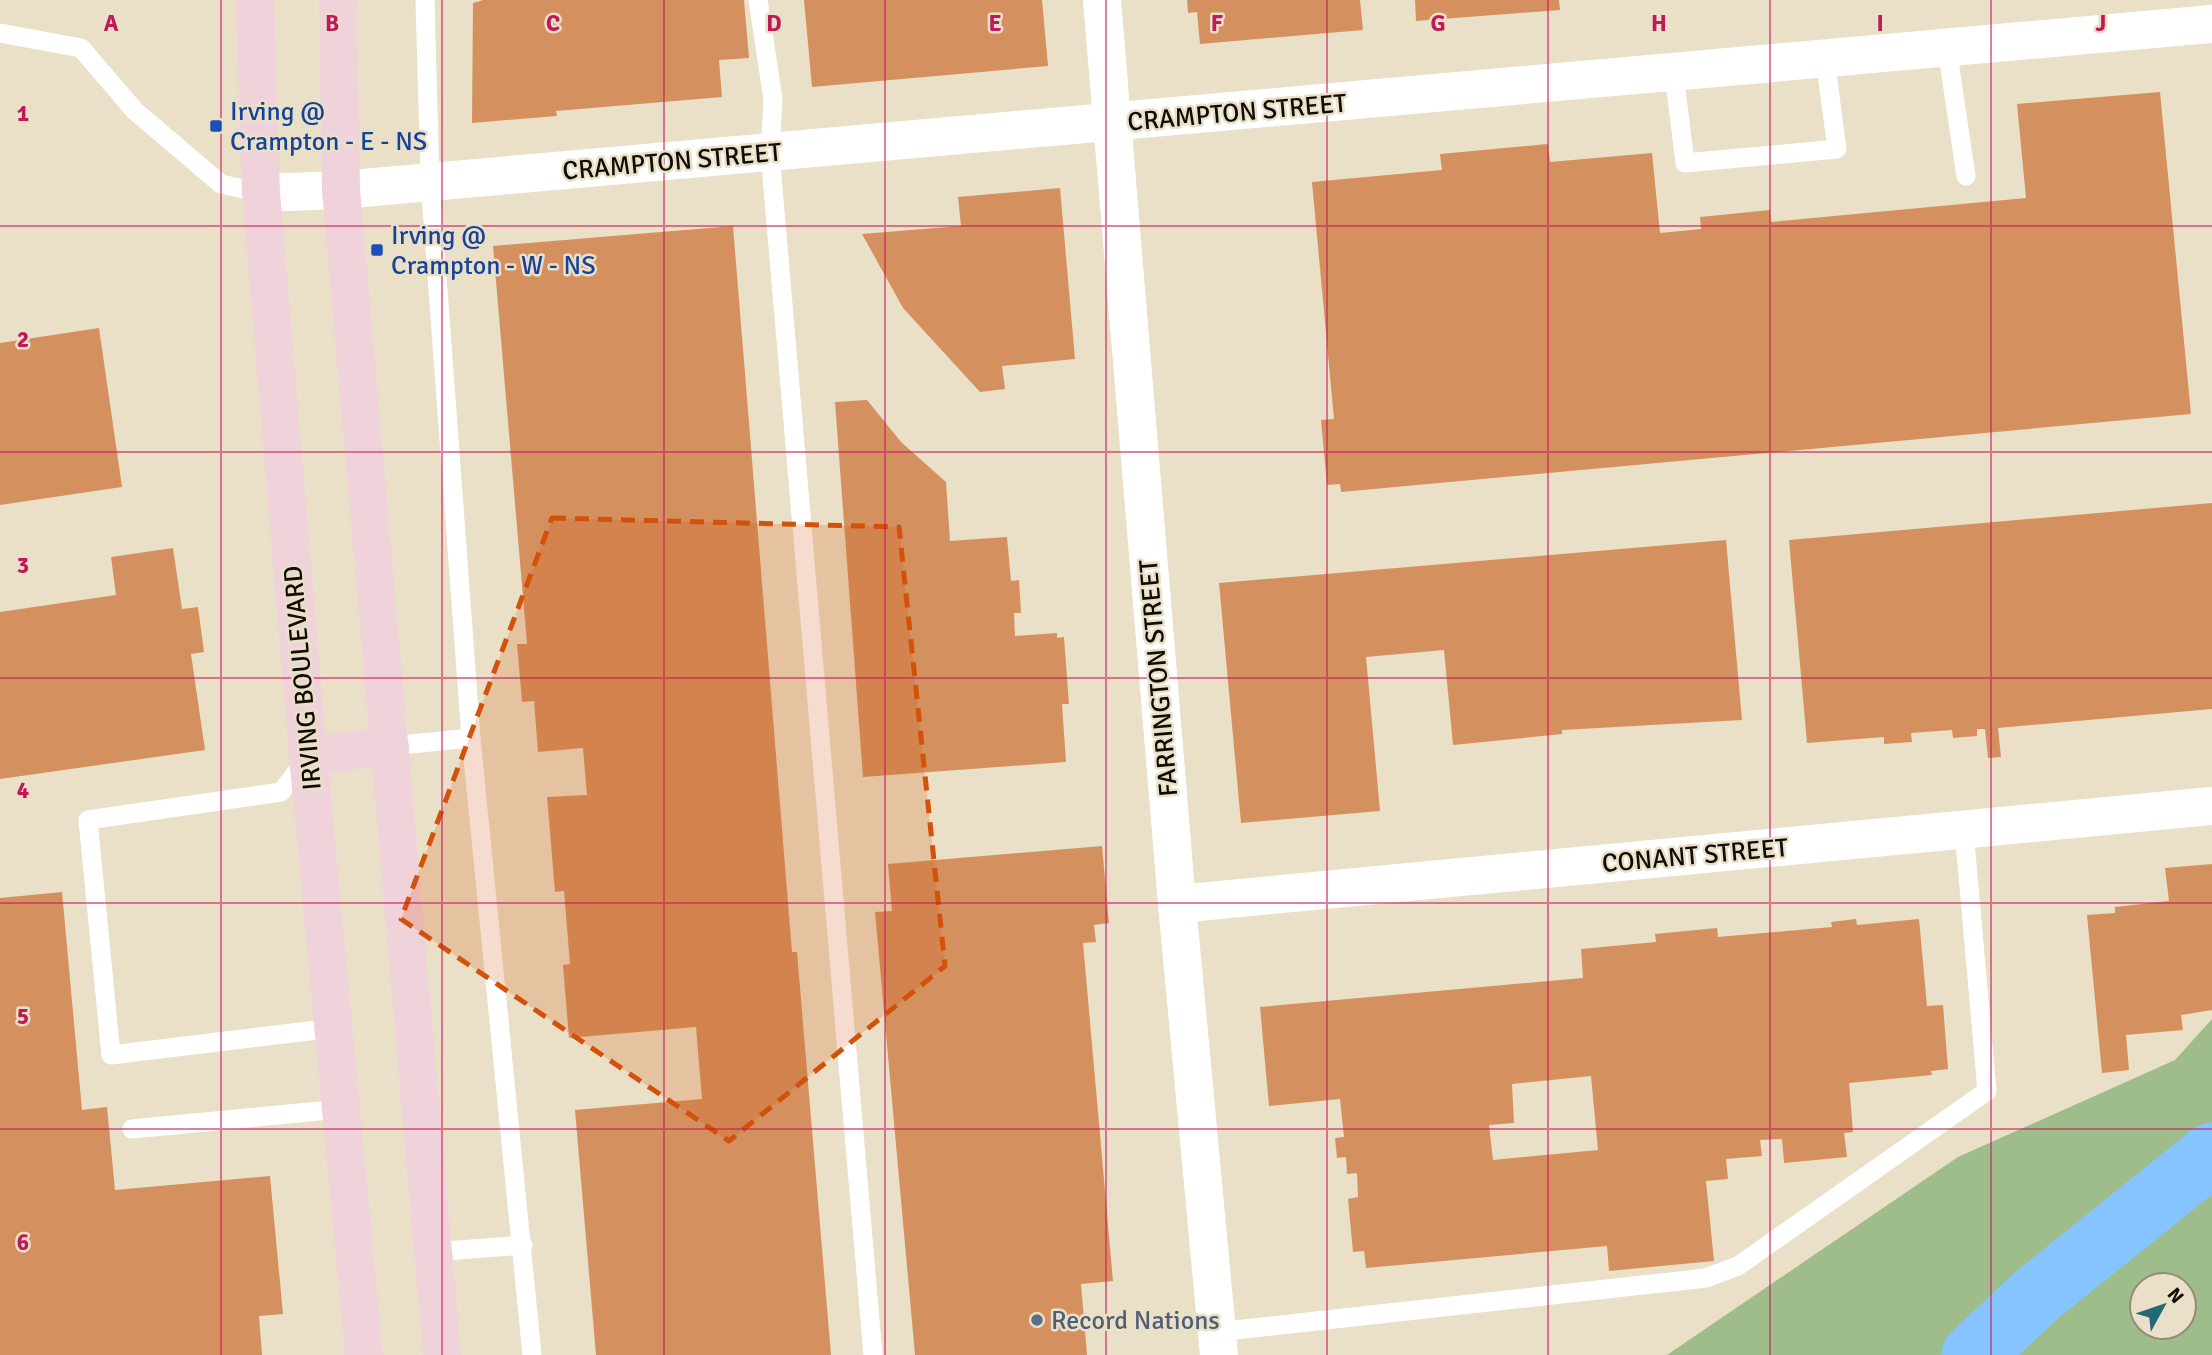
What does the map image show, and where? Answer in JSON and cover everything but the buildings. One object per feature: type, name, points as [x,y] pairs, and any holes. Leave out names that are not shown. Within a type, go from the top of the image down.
[{"type":"main road","name":"IRVING BOULEVARD","points":[[256,0],[261,193],[308,756],[364,1355]]},
{"type":"main road","points":[[338,0],[341,190],[442,1355]]},
{"type":"main road","points":[[308,756],[390,746]]},
{"type":"street","name":"FARRINGTON STREET","points":[[1102,0],[1177,904],[1218,1343]]},
{"type":"street","name":"CRAMPTON STREET","points":[[261,193],[341,190],[770,153],[2212,24]]},
{"type":"street","name":"CONANT STREET","points":[[1177,904],[2212,806]]},
{"type":"lane","points":[[425,0],[430,181],[471,738],[532,1355]]},
{"type":"lane","points":[[758,0],[773,99],[770,153],[873,1355]]},
{"type":"lane","points":[[0,33],[81,48],[135,111],[220,184],[261,193]]},
{"type":"lane","points":[[1947,48],[1966,176]]},
{"type":"lane","points":[[1674,73],[1685,163],[1838,149],[1825,59]]},
{"type":"lane","points":[[390,746],[471,738]]},
{"type":"lane","points":[[308,756],[281,792],[88,820],[111,1055],[334,1028]]},
{"type":"lane","points":[[1218,1343],[1706,1278],[1738,1266],[1987,1091],[1964,830]]},
{"type":"lane","points":[[132,1129],[341,1109]]},
{"type":"lane","points":[[434,1252],[523,1245]]},
{"type":"highlighted area","points":[[552,518],[899,527],[945,966],[729,1141],[401,919]]},
{"type":"green space","points":[[2212,1019],[2212,1355],[1667,1355],[1958,1157],[2175,1060]]},
{"type":"waterway","points":[[1973,1355],[2038,1294],[2212,1154]]},
{"type":"place","name":"Irving @ Crampton - E - NS","points":[[216,126]]},
{"type":"place","name":"Irving @ Crampton - W - NS","points":[[377,250]]},
{"type":"place","name":"Record Nations","points":[[1037,1320]]}]
